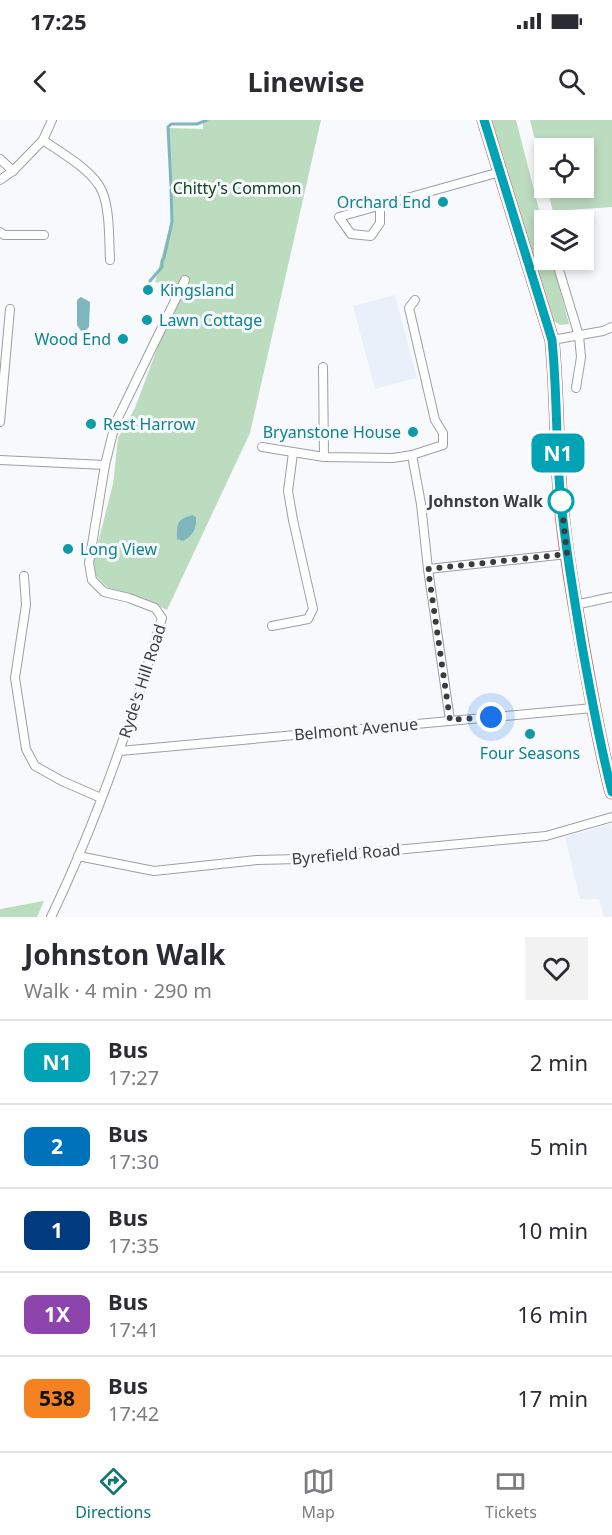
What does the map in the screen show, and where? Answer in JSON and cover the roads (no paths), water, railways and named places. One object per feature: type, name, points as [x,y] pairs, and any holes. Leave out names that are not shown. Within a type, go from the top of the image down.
[{"type":"main road","points":[[484,120],[552,340],[556,373],[560,491],[567,554],[593,708],[612,792]]},
{"type":"street","points":[[0,180],[14,171],[43,140],[52,120]]},
{"type":"street","points":[[43,140],[86,170],[101,189],[106,203],[110,260]]},
{"type":"street","points":[[0,159],[14,171]]},
{"type":"street","points":[[380,206],[380,223],[371,236],[351,234],[339,217],[500,172]]},
{"type":"street","points":[[0,232],[4,236],[44,235]]},
{"type":"street","points":[[559,270],[579,336],[581,357],[576,388]]},
{"type":"street","name":"Ryde's Hill Road","points":[[51,917],[120,751],[162,618],[155,608],[104,592],[92,580],[89,563],[105,465],[115,424],[185,280]]},
{"type":"street","points":[[261,447],[324,457],[393,458],[412,455],[443,445],[443,433],[435,420],[409,308],[415,300]]},
{"type":"street","points":[[0,422],[10,309]]},
{"type":"street","points":[[552,340],[603,331],[612,327]]},
{"type":"street","points":[[323,367],[324,457]]},
{"type":"street","points":[[272,626],[308,619],[313,609],[292,520],[288,491],[293,453]]},
{"type":"street","points":[[412,455],[421,504],[450,720]]},
{"type":"street","points":[[0,460],[105,465]]},
{"type":"street","points":[[428,569],[567,554]]},
{"type":"street","points":[[24,576],[26,605],[15,678],[26,750],[35,766],[101,798]]},
{"type":"street","points":[[576,605],[612,597]]},
{"type":"street","name":"Belmont Avenue","points":[[120,751],[593,708]]},
{"type":"street","name":"Byrefield Road","points":[[78,856],[154,871],[256,860],[299,859],[546,836],[612,817]]},
{"type":"water","points":[[81,297],[90,302],[89,327],[85,331],[81,331],[77,325],[77,301]]},
{"type":"water","points":[[192,515],[196,517],[194,531],[183,541],[177,539],[178,523]]},
{"type":"waterway","points":[[171,186],[168,127],[171,124],[197,124],[207,120]]},
{"type":"waterway","points":[[150,281],[162,267],[172,222],[171,189]]},
{"type":"place","name":"Orchard End","points":[[443,202]]},
{"type":"place","name":"Kingsland","points":[[148,290]]},
{"type":"place","name":"Lawn Cottage","points":[[147,320]]},
{"type":"place","name":"Wood End","points":[[123,339]]},
{"type":"place","name":"Rest Harrow","points":[[91,424]]},
{"type":"place","name":"Bryanstone House","points":[[413,432]]},
{"type":"place","name":"Johnston Walk","points":[[561,501]]},
{"type":"place","name":"Long View","points":[[68,549]]},
{"type":"place","name":"Four Seasons","points":[[530,734]]},
{"type":"park label","name":"Chitty's Common","points":[[237,188]]}]
